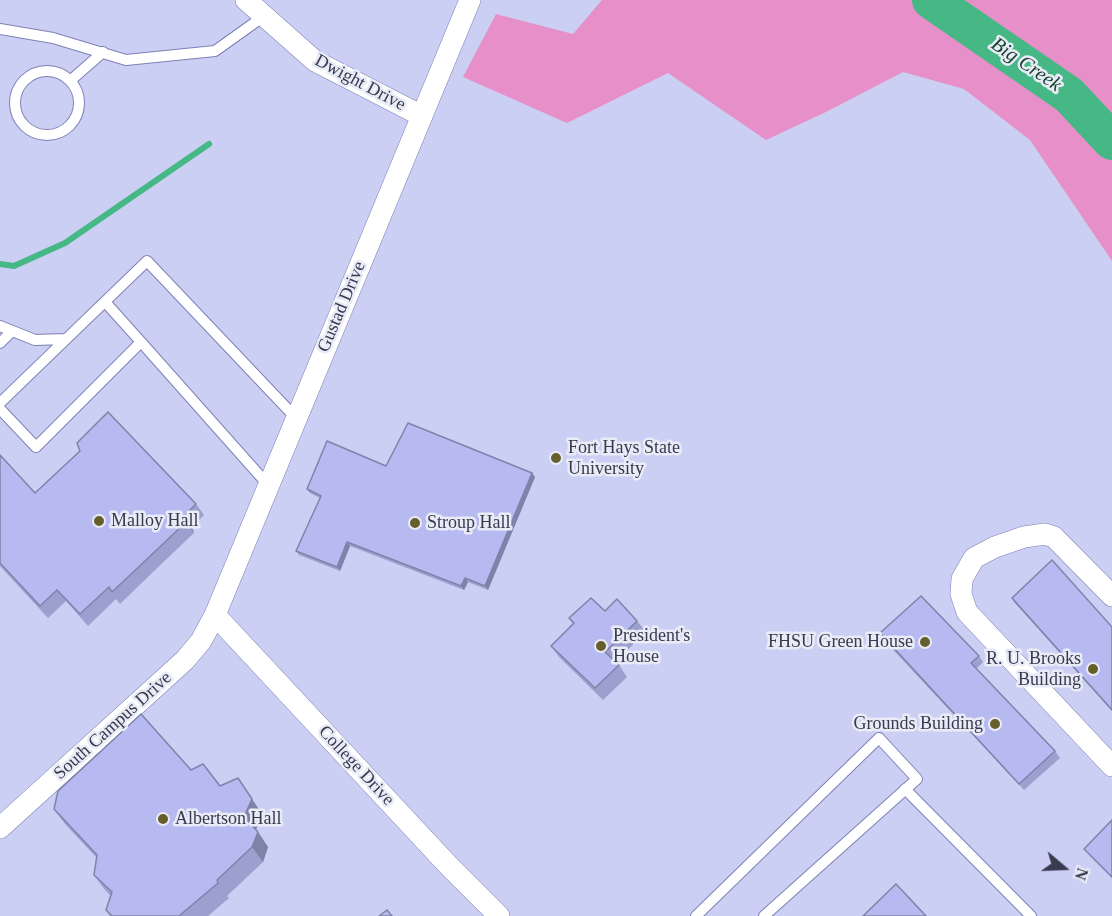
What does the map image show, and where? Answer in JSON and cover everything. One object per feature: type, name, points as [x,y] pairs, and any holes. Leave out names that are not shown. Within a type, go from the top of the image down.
[{"type":"street","name":"Dwight Drive","points":[[246,0],[315,61],[422,116]]},
{"type":"street","name":"Gustad Drive","points":[[215,615],[470,0]]},
{"type":"street","points":[[1112,596],[1054,537],[1045,534],[1024,537],[995,547],[974,558],[962,579],[961,594],[967,612],[1112,766]]},
{"type":"street","name":"South Campus Drive","points":[[0,828],[185,660],[201,641],[215,615]]},
{"type":"street","name":"College Drive","points":[[215,615],[499,916]]},
{"type":"lane","points":[[0,29],[53,38],[126,60],[215,51],[264,16]]},
{"type":"lane","points":[[70,81],[103,52]]},
{"type":"lane","points":[[52,71],[62,74],[70,81],[79,100],[78,111],[66,129],[56,134],[45,135],[34,133],[25,127],[15,109],[18,89],[24,80],[32,74],[52,71]]},
{"type":"lane","points":[[0,403],[147,261],[296,418]]},
{"type":"lane","points":[[106,303],[269,486]]},
{"type":"lane","points":[[0,326],[34,340],[66,339]]},
{"type":"lane","points":[[0,343],[11,332]]},
{"type":"lane","points":[[0,409],[36,447],[141,342]]},
{"type":"lane","points":[[696,916],[879,738],[917,779],[764,916]]},
{"type":"lane","points":[[905,789],[1031,916]]},
{"type":"shaded area","name":"Fort Hays State University","points":[[0,0],[1112,0],[1112,916],[0,916]]},
{"type":"shaded area","points":[[602,0],[1112,0],[1112,261],[1030,140],[964,89],[903,72],[766,140],[668,73],[567,123],[463,77],[496,14],[573,34]]},
{"type":"building","name":"Malloy Hall","points":[[108,412],[196,504],[184,516],[186,522],[145,561],[112,592],[109,587],[80,614],[57,590],[40,606],[0,563],[0,455],[35,493],[80,451],[77,443]]},
{"type":"building","name":"Stroup Hall","points":[[408,423],[532,473],[485,586],[465,578],[461,586],[347,542],[337,567],[296,551],[321,496],[307,489],[327,441],[386,466]]},
{"type":"building","name":"R. U. Brooks Building","points":[[1052,560],[1112,627],[1112,710],[1012,598]]},
{"type":"building","points":[[921,596],[979,656],[971,663],[1055,751],[1019,784],[880,633]]},
{"type":"building","name":"President's House","points":[[591,598],[605,611],[617,599],[637,621],[605,652],[619,665],[595,688],[551,646],[574,623],[569,618]]},
{"type":"building","name":"Albertson Hall","points":[[141,714],[191,770],[203,764],[220,786],[238,778],[252,799],[244,817],[258,832],[252,847],[217,880],[218,883],[179,916],[112,916],[106,910],[112,892],[94,875],[97,855],[54,809],[58,791]]},
{"type":"building","points":[[1112,820],[1112,877],[1084,849]]},
{"type":"building","points":[[896,884],[926,916],[863,916]]},
{"type":"building","points":[[387,910],[392,916],[379,916]]},
{"type":"waterway","name":"Big Creek","points":[[931,0],[1069,95],[1112,141]]},
{"type":"waterway","points":[[0,264],[14,266],[65,243],[209,144]]},
{"type":"place","name":"Fort Hays State University","points":[[556,458]]},
{"type":"place","name":"Malloy Hall","points":[[99,521]]},
{"type":"place","name":"Stroup Hall","points":[[415,523]]},
{"type":"place","name":"FHSU Green House","points":[[925,642]]},
{"type":"place","name":"President's House","points":[[601,646]]},
{"type":"place","name":"R. U. Brooks Building","points":[[1093,669]]},
{"type":"place","name":"Grounds Building","points":[[995,724]]},
{"type":"place","name":"Albertson Hall","points":[[163,819]]}]
